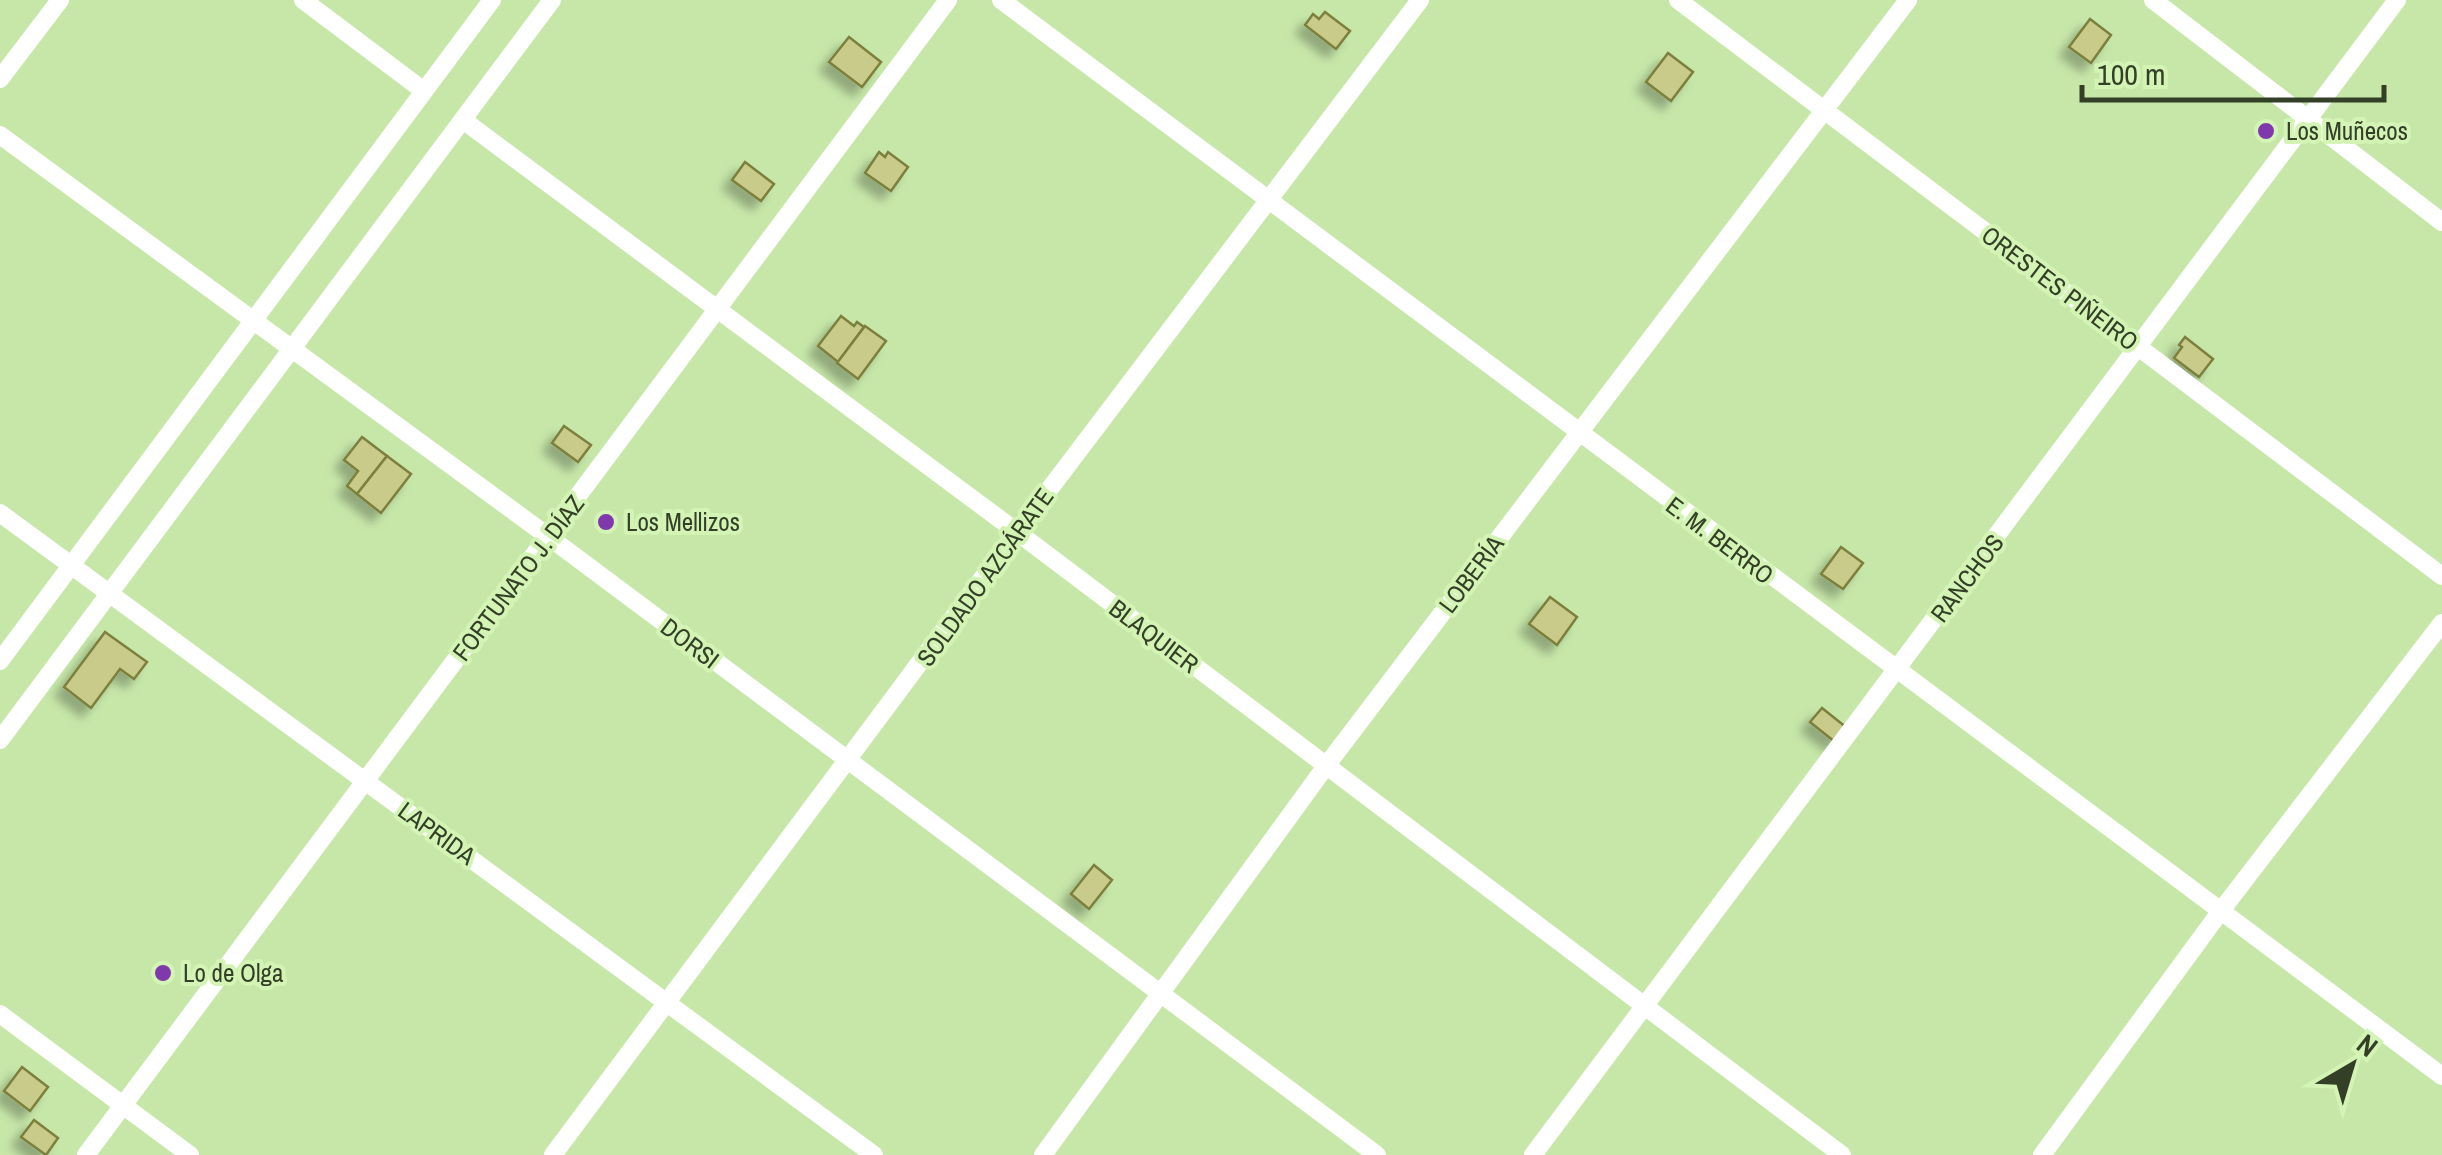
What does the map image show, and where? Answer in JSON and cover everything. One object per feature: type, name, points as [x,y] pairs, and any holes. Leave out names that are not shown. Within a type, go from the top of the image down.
[{"type":"street","points":[[0,80],[60,0]]},
{"type":"street","points":[[303,0],[424,91]]},
{"type":"street","points":[[0,661],[492,0]]},
{"type":"street","points":[[0,740],[552,0]]},
{"type":"street","name":"FORTUNATO J. DÍAZ","points":[[86,1155],[948,0]]},
{"type":"street","name":"E. M. BERRO","points":[[1001,0],[2442,1076]]},
{"type":"street","name":"SOLDADO AZCÁRATE","points":[[553,1155],[1420,0]]},
{"type":"street","name":"ORESTES PIÑEIRO","points":[[1678,0],[2442,576]]},
{"type":"street","name":"LOBERÍA","points":[[1043,1155],[1326,766],[1908,0]]},
{"type":"street","points":[[2153,0],[2442,222]]},
{"type":"street","name":"RANCHOS","points":[[1534,1155],[2397,0]]},
{"type":"street","name":"BLAQUIER","points":[[463,120],[1017,532],[1842,1155]]},
{"type":"street","name":"DORSI","points":[[0,135],[549,537],[1377,1155]]},
{"type":"street","name":"LAPRIDA","points":[[0,513],[874,1155]]},
{"type":"street","points":[[2042,1155],[2220,912],[2442,623]]},
{"type":"street","points":[[0,1014],[190,1155]]},
{"type":"building","points":[[1325,12],[1350,31],[1336,49],[1305,25],[1313,14],[1319,19]]},
{"type":"building","points":[[2090,19],[2111,35],[2091,63],[2069,47]]},
{"type":"building","points":[[849,37],[881,62],[862,87],[829,62]]},
{"type":"building","points":[[1668,53],[1693,72],[1671,101],[1646,82]]},
{"type":"building","points":[[879,152],[885,157],[888,152],[908,167],[891,191],[865,173]]},
{"type":"building","points":[[745,162],[774,184],[761,201],[732,180]]},
{"type":"building","points":[[841,316],[854,326],[857,322],[864,327],[838,362],[818,346]]},
{"type":"building","points":[[865,326],[886,341],[858,379],[837,363]]},
{"type":"building","points":[[2185,337],[2213,359],[2199,377],[2174,358]]},
{"type":"building","points":[[564,426],[591,445],[578,462],[552,443]]},
{"type":"building","points":[[362,437],[387,456],[357,494],[347,486],[358,471],[344,460]]},
{"type":"building","points":[[387,456],[411,474],[381,513],[357,494]]},
{"type":"building","points":[[1841,547],[1863,563],[1843,589],[1821,574]]},
{"type":"building","points":[[1550,597],[1577,617],[1557,645],[1529,624]]},
{"type":"building","points":[[105,632],[147,662],[134,679],[120,669],[91,708],[64,687]]},
{"type":"building","points":[[1822,708],[1847,728],[1835,742],[1810,722]]},
{"type":"building","points":[[1094,865],[1112,880],[1089,909],[1071,894]]},
{"type":"building","points":[[22,1067],[48,1087],[30,1111],[4,1091]]},
{"type":"building","points":[[34,1120],[58,1138],[46,1155],[21,1137]]},
{"type":"place","name":"Los Muñecos","points":[[2266,131]]},
{"type":"place","name":"Los Mellizos","points":[[606,522]]},
{"type":"place","name":"Lo de Olga","points":[[163,973]]}]
